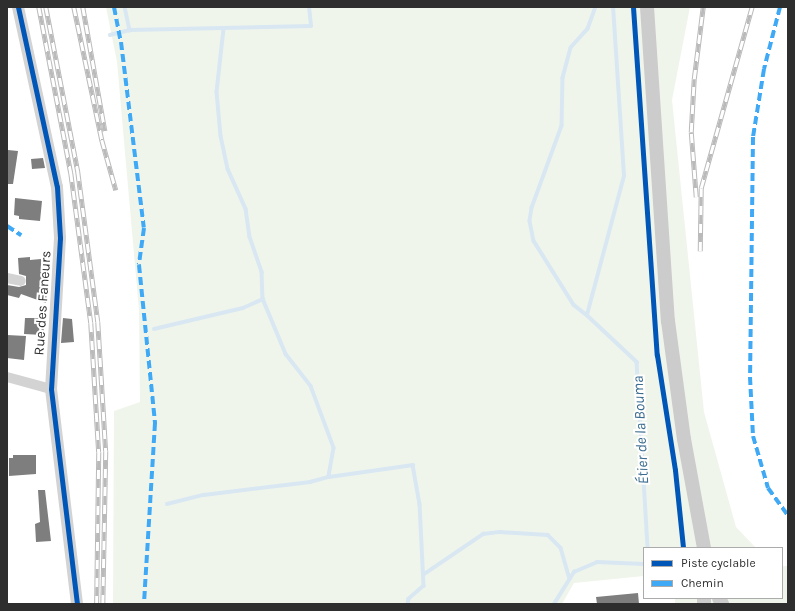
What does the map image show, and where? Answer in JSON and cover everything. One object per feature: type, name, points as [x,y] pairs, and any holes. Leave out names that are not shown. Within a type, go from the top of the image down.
[{"type":"main road","points":[[647,7],[668,321],[684,439],[704,547]]},
{"type":"street","name":"Rue des Faneurs","points":[[18,7],[49,139],[60,214],[51,389],[77,604]]},
{"type":"street","points":[[7,278],[21,281]]},
{"type":"street","points":[[7,377],[51,389]]},
{"type":"shaded area","points":[[106,7],[690,7],[672,100],[704,412],[736,527],[755,547],[643,547],[643,576],[574,583],[562,604],[113,604],[114,411],[140,402],[139,311],[117,62]]},
{"type":"shaded area","points":[[783,566],[788,566],[788,604],[675,604],[675,599],[783,599]]},
{"type":"building","points":[[8,150],[18,151],[13,184],[7,184]]},
{"type":"building","points":[[43,158],[45,168],[32,169],[31,159]]},
{"type":"building","points":[[15,198],[42,201],[40,221],[19,219],[19,216],[14,215]]},
{"type":"building","points":[[30,257],[30,260],[41,259],[47,288],[46,303],[21,294],[19,298],[7,295],[7,285],[19,287],[26,285],[26,276],[19,274],[18,258]]},
{"type":"building","points":[[25,318],[45,318],[43,335],[24,334]]},
{"type":"building","points":[[63,318],[72,319],[74,342],[61,343]]},
{"type":"building","points":[[7,335],[26,336],[24,360],[7,358]]},
{"type":"building","points":[[13,455],[36,455],[36,474],[9,476],[9,458],[13,458]]},
{"type":"building","points":[[38,490],[45,490],[51,541],[36,542],[35,524],[40,522]]},
{"type":"building","points":[[638,593],[639,604],[597,604],[596,597]]},
{"type":"waterway","points":[[125,7],[130,30]]},
{"type":"waterway","points":[[110,35],[130,30],[311,26],[309,7]]},
{"type":"waterway","name":"Étier de la Bouma","points":[[596,7],[588,29],[571,48],[563,78],[562,126],[532,208],[530,221],[534,241],[574,305],[587,315],[637,362],[648,547]]},
{"type":"waterway","points":[[587,315],[624,176],[613,7]]},
{"type":"waterway","points":[[224,29],[217,92],[221,136],[228,169],[246,209],[250,237],[262,272],[263,299],[286,354],[311,386],[334,448],[329,477]]},
{"type":"waterway","points":[[154,329],[243,308],[263,299]]},
{"type":"waterway","points":[[167,504],[204,495],[310,482],[329,477],[413,465],[420,504],[424,586],[409,599],[408,604]]},
{"type":"waterway","points":[[423,575],[483,534],[500,532],[548,535],[561,548],[570,579]]},
{"type":"waterway","name":"Étier de la Bouma","points":[[554,604],[574,572],[597,562],[643,564]]},
{"type":"railway","points":[[39,7],[71,173],[91,323],[99,452],[97,604]]},
{"type":"railway","points":[[46,7],[78,172],[98,322],[106,451],[103,604]]},
{"type":"railway","points":[[74,7],[102,140],[116,190]]},
{"type":"railway","points":[[83,7],[105,131]]},
{"type":"railway","points":[[696,197],[691,132],[694,79],[703,7]]},
{"type":"railway","points":[[700,251],[701,188],[752,7]]},
{"type":"marked path","points":[[114,7],[121,42],[144,228],[139,265],[155,423],[144,604]]},
{"type":"marked path","points":[[780,7],[764,69],[753,137],[750,377],[753,436],[768,488],[788,516]]},
{"type":"marked path","points":[[7,226],[21,235]]},
{"type":"cycle path","points":[[18,7],[57,187],[60,238],[51,389],[77,604]]},
{"type":"cycle path","points":[[633,7],[657,355],[675,470],[683,547]]}]
